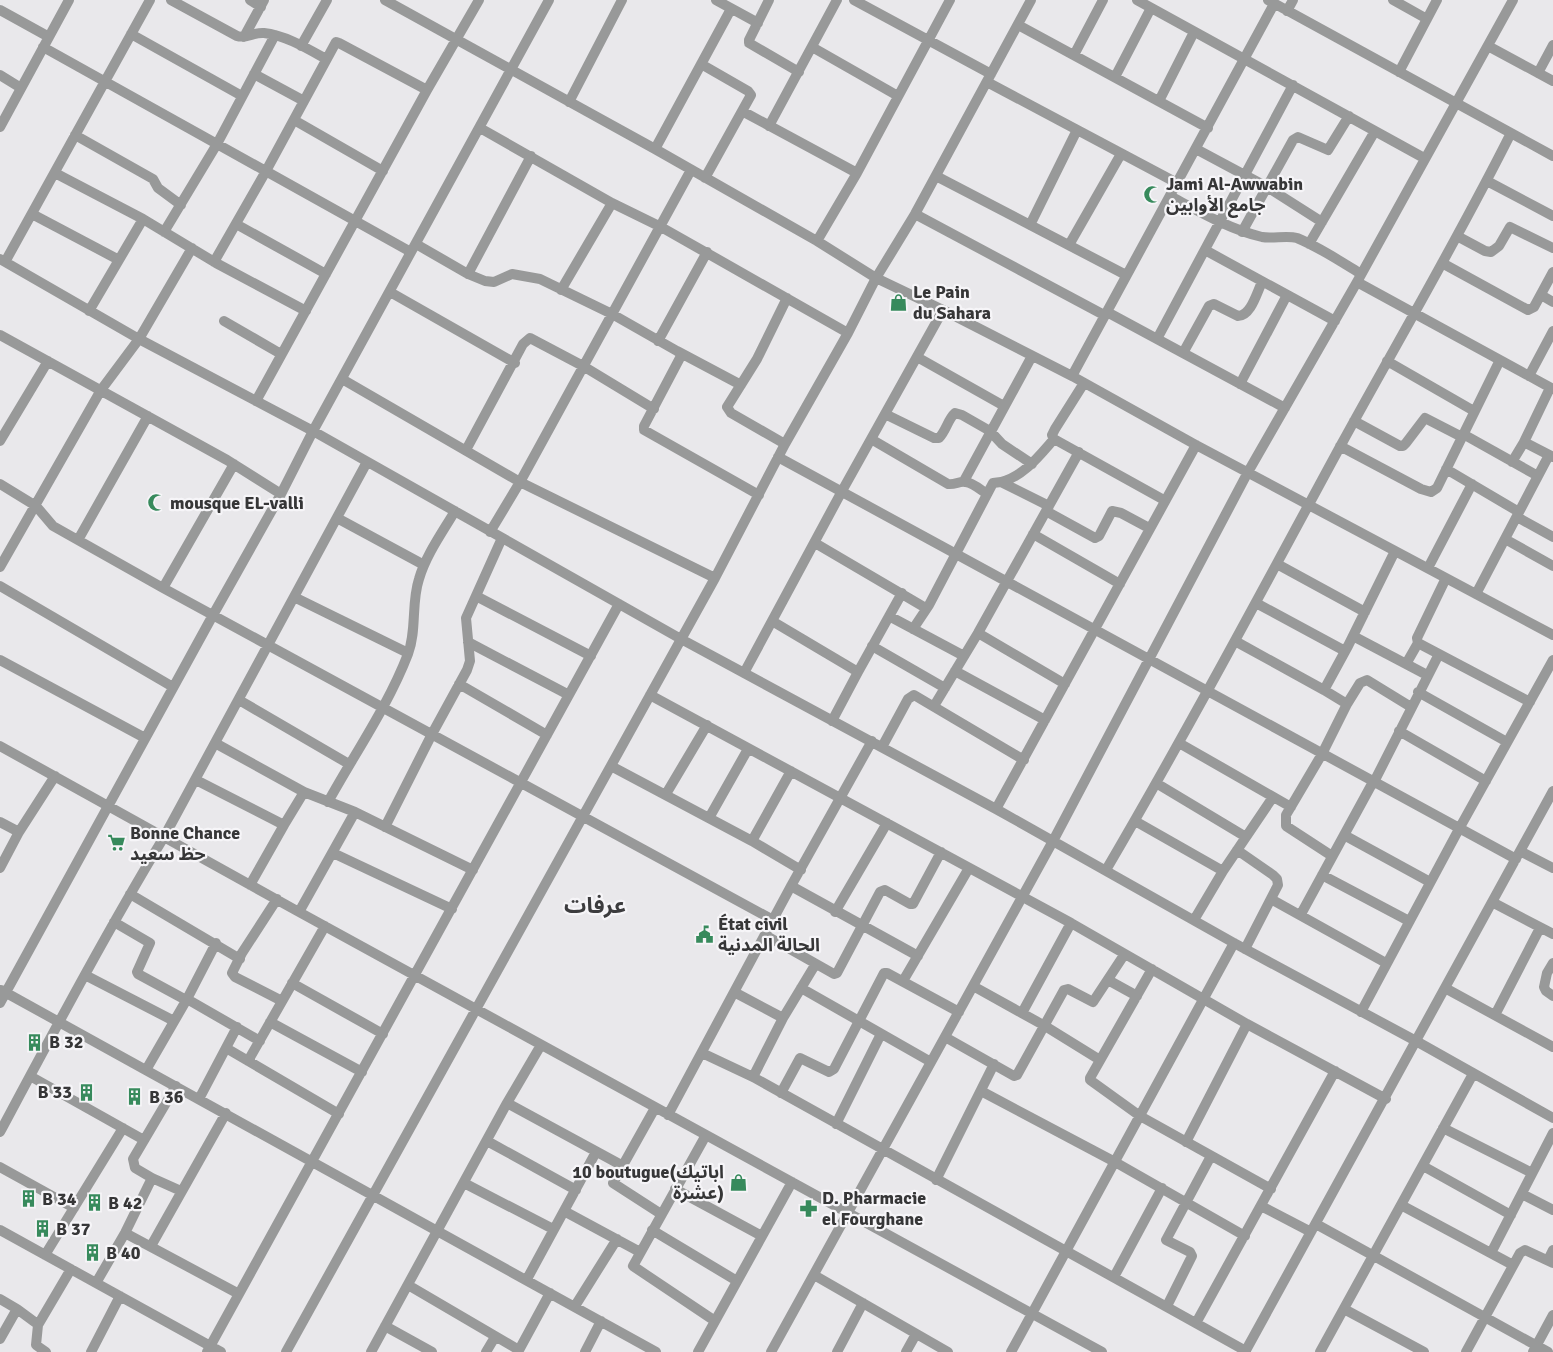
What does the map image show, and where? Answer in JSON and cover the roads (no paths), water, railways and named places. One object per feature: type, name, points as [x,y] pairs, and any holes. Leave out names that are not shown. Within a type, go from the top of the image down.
[{"type":"street","points":[[0,126],[69,0]]},
{"type":"street","points":[[150,0],[32,214],[3,260],[139,339],[313,432],[681,639],[882,746],[1234,943],[1416,1041],[1553,1118]]},
{"type":"street","points":[[171,0],[236,36],[244,37],[262,33],[275,35],[326,59]]},
{"type":"street","points":[[244,37],[263,3],[250,0]]},
{"type":"street","points":[[301,46],[327,0]]},
{"type":"street","points":[[385,0],[655,149],[817,241],[876,278],[1072,376],[1196,445],[1553,635]]},
{"type":"street","points":[[256,401],[427,90],[479,0]]},
{"type":"street","points":[[0,1003],[3,991],[109,805],[281,494],[313,432],[550,0]]},
{"type":"street","points":[[569,102],[622,0]]},
{"type":"street","points":[[716,0],[758,23]]},
{"type":"street","points":[[769,0],[749,43],[798,72]]},
{"type":"street","points":[[769,126],[837,0]]},
{"type":"street","points":[[854,0],[928,40],[1077,130],[1177,183]]},
{"type":"street","points":[[817,241],[857,173],[950,0]]},
{"type":"street","points":[[286,1352],[715,578],[778,456],[848,333],[876,278],[915,214],[1031,0]]},
{"type":"street","points":[[1074,55],[1103,0]]},
{"type":"street","points":[[1137,0],[1424,158]]},
{"type":"street","points":[[1287,10],[1293,0]]},
{"type":"street","points":[[1393,0],[1427,20]]},
{"type":"street","points":[[1399,72],[1437,0]]},
{"type":"street","points":[[771,1352],[1023,897],[1248,472],[1359,278],[1513,0]]},
{"type":"street","points":[[1072,376],[1245,59],[1271,2],[1553,156]]},
{"type":"street","points":[[655,149],[731,8]]},
{"type":"street","points":[[1115,77],[1151,8]]},
{"type":"street","points":[[0,10],[49,37]]},
{"type":"street","points":[[1018,25],[1208,128]]},
{"type":"street","points":[[1159,101],[1194,32]]},
{"type":"street","points":[[131,34],[242,96]]},
{"type":"street","points":[[164,232],[217,144],[275,35]]},
{"type":"street","points":[[214,262],[336,42],[427,90]]},
{"type":"street","points":[[1538,73],[1553,45]]},
{"type":"street","points":[[1488,46],[1553,81]]},
{"type":"street","points":[[44,47],[355,221],[485,281],[494,282],[512,274],[540,279],[612,314],[741,385]]},
{"type":"street","points":[[812,47],[898,96]]},
{"type":"street","points":[[701,64],[751,95],[705,178]]},
{"type":"street","points":[[254,74],[304,101]]},
{"type":"street","points":[[0,75],[21,88]]},
{"type":"street","points":[[1157,339],[1293,86]]},
{"type":"street","points":[[742,111],[857,173]]},
{"type":"street","points":[[1242,232],[1293,140],[1298,137],[1328,150],[1349,116]]},
{"type":"street","points":[[294,120],[383,171]]},
{"type":"street","points":[[480,128],[612,202],[707,252],[848,333]]},
{"type":"street","points":[[1030,226],[1077,130]]},
{"type":"street","points":[[1309,244],[1374,130]]},
{"type":"street","points":[[1106,870],[1235,642],[1340,446],[1487,181],[1511,133]]},
{"type":"street","points":[[75,135],[153,180],[158,188],[181,205]]},
{"type":"street","points":[[1196,149],[1268,186],[1322,222]]},
{"type":"street","points":[[1069,245],[1121,154]]},
{"type":"street","points":[[468,274],[531,156]]},
{"type":"street","points":[[490,532],[520,482],[691,170]]},
{"type":"street","points":[[55,173],[143,219],[214,262],[306,311]]},
{"type":"street","points":[[936,176],[1126,275]]},
{"type":"street","points":[[1487,181],[1553,216]]},
{"type":"street","points":[[1170,196],[1220,223],[1242,232],[1264,237],[1294,237],[1309,244],[1414,314],[1552,388],[1512,462]]},
{"type":"street","points":[[561,290],[612,202]]},
{"type":"street","points":[[32,214],[119,260]]},
{"type":"street","points":[[915,214],[1184,353],[1285,408]]},
{"type":"street","points":[[89,311],[143,219]]},
{"type":"street","points":[[236,224],[326,274]]},
{"type":"street","points":[[1457,236],[1491,252],[1498,246],[1510,228],[1553,248]]},
{"type":"street","points":[[0,567],[3,553],[36,506],[101,390],[139,339],[192,248]]},
{"type":"street","points":[[1205,250],[1335,320]]},
{"type":"street","points":[[658,341],[707,252]]},
{"type":"street","points":[[1442,263],[1528,310],[1534,306],[1553,272]]},
{"type":"street","points":[[1184,353],[1208,306],[1214,304],[1238,316],[1242,316],[1247,312],[1262,282]]},
{"type":"street","points":[[390,292],[515,363]]},
{"type":"street","points":[[1240,384],[1287,295]]},
{"type":"street","points":[[1541,295],[1553,302]]},
{"type":"street","points":[[785,444],[728,410],[728,403],[756,359],[787,298]]},
{"type":"street","points":[[744,673],[870,439],[943,310]]},
{"type":"street","points":[[224,321],[281,354]]},
{"type":"street","points":[[1529,376],[1553,331]]},
{"type":"street","points":[[0,335],[234,464],[281,494]]},
{"type":"street","points":[[466,450],[515,363],[523,344],[530,338],[583,366],[654,409]]},
{"type":"street","points":[[682,354],[644,426],[645,432],[759,495]]},
{"type":"street","points":[[870,439],[948,484],[952,485],[964,481],[1032,356]]},
{"type":"street","points":[[917,357],[1004,406]]},
{"type":"street","points":[[1340,446],[1431,492],[1437,488],[1500,360]]},
{"type":"street","points":[[0,441],[48,361]]},
{"type":"street","points":[[1387,362],[1474,411]]},
{"type":"street","points":[[342,379],[520,482],[715,578]]},
{"type":"street","points":[[1084,383],[1055,429],[1052,435],[1054,439],[1164,500]]},
{"type":"street","points":[[885,414],[934,438],[940,438],[955,413],[962,415],[990,431],[1002,444],[1032,464]]},
{"type":"street","points":[[78,540],[148,416]]},
{"type":"street","points":[[1354,421],[1403,446],[1425,418],[1538,476]]},
{"type":"street","points":[[914,629],[993,483],[1010,480],[1032,464],[1054,439]]},
{"type":"street","points":[[1476,594],[1538,476],[1551,456],[1524,442]]},
{"type":"street","points":[[996,809],[1164,500],[1196,445]]},
{"type":"street","points":[[934,706],[978,633],[1079,452]]},
{"type":"street","points":[[778,456],[1459,829],[1553,868]]},
{"type":"street","points":[[0,1132],[114,922],[196,780],[367,462]]},
{"type":"street","points":[[163,588],[234,464]]},
{"type":"street","points":[[1446,469],[1553,538]]},
{"type":"street","points":[[964,481],[987,494]]},
{"type":"street","points":[[1001,482],[1095,538],[1099,536],[1112,511],[1121,512],[1149,528]]},
{"type":"street","points":[[0,484],[36,506],[54,526],[163,588],[773,920]]},
{"type":"street","points":[[1428,568],[1472,484]]},
{"type":"street","points":[[328,802],[384,708],[408,653],[416,590],[424,565],[455,511]]},
{"type":"street","points":[[337,518],[424,565]]},
{"type":"street","points":[[1032,534],[1120,584]]},
{"type":"street","points":[[385,827],[470,661],[466,618],[502,538]]},
{"type":"street","points":[[1505,539],[1553,566]]},
{"type":"street","points":[[815,543],[927,607]]},
{"type":"street","points":[[1324,690],[1395,551]]},
{"type":"street","points":[[1277,564],[1365,612]]},
{"type":"street","points":[[1406,664],[1418,643],[1417,638],[1446,578]]},
{"type":"street","points":[[0,586],[173,687]]},
{"type":"street","points":[[832,721],[902,593]]},
{"type":"street","points":[[476,596],[591,656]]},
{"type":"street","points":[[294,597],[408,653]]},
{"type":"street","points":[[1256,603],[1345,651]]},
{"type":"street","points":[[208,1349],[619,604]]},
{"type":"street","points":[[889,616],[964,656]]},
{"type":"street","points":[[772,621],[858,672]]},
{"type":"street","points":[[978,633],[1065,684]]},
{"type":"street","points":[[1353,636],[1427,675]]},
{"type":"street","points":[[468,642],[569,695]]},
{"type":"street","points":[[1235,642],[1347,704]]},
{"type":"street","points":[[1418,643],[1530,702]]},
{"type":"street","points":[[872,646],[945,688]]},
{"type":"street","points":[[1301,914],[1373,782],[1439,654]]},
{"type":"street","points":[[0,660],[145,738]]},
{"type":"street","points":[[1361,1012],[1430,882],[1553,660]]},
{"type":"street","points":[[955,671],[1045,720]]},
{"type":"street","points":[[1332,856],[1286,826],[1286,815],[1322,754],[1347,704],[1360,683],[1367,680],[1411,707]]},
{"type":"street","points":[[459,684],[547,735]]},
{"type":"street","points":[[1418,692],[1507,742]]},
{"type":"street","points":[[650,695],[1071,923],[1247,1024],[1386,1099]]},
{"type":"street","points":[[882,746],[911,696],[916,695],[1024,760]]},
{"type":"street","points":[[239,700],[349,764]]},
{"type":"street","points":[[666,794],[707,725]]},
{"type":"street","points":[[1398,731],[1486,780]]},
{"type":"street","points":[[668,1115],[791,886],[872,741]]},
{"type":"street","points":[[215,743],[304,792],[355,812],[473,870]]},
{"type":"street","points":[[1179,743],[1291,807]]},
{"type":"street","points":[[0,746],[476,1010],[1102,1352]]},
{"type":"street","points":[[709,818],[748,749]]},
{"type":"street","points":[[610,766],[666,794],[801,870]]},
{"type":"street","points":[[752,841],[791,771]]},
{"type":"street","points":[[0,868],[19,832],[55,776]]},
{"type":"street","points":[[196,780],[284,825]]},
{"type":"street","points":[[1156,783],[1246,837]]},
{"type":"street","points":[[702,1054],[753,1077],[1246,1351],[1386,1099],[1553,791]]},
{"type":"street","points":[[250,885],[304,792]]},
{"type":"street","points":[[1194,920],[1223,871],[1273,797]]},
{"type":"street","points":[[299,912],[355,812]]},
{"type":"street","points":[[1135,821],[1223,871]]},
{"type":"street","points":[[0,822],[19,832]]},
{"type":"street","points":[[835,912],[887,823]]},
{"type":"street","points":[[1344,836],[1430,882]]},
{"type":"street","points":[[1237,850],[1273,875],[1277,879],[1278,885],[1245,949]]},
{"type":"street","points":[[765,935],[834,974],[837,973],[882,890],[913,904],[941,852]]},
{"type":"street","points":[[333,853],[452,909]]},
{"type":"street","points":[[903,982],[969,868]]},
{"type":"street","points":[[1322,875],[1409,921]]},
{"type":"street","points":[[791,886],[835,912],[918,956]]},
{"type":"street","points":[[130,894],[216,943],[240,959]]},
{"type":"street","points":[[276,899],[242,953],[232,973],[282,1001]]},
{"type":"street","points":[[1271,899],[1386,963]]},
{"type":"street","points":[[1492,902],[1553,934]]},
{"type":"street","points":[[114,922],[150,943],[137,972],[138,974],[260,1040]]},
{"type":"street","points":[[1022,1013],[1071,923]]},
{"type":"street","points":[[248,1061],[325,926]]},
{"type":"street","points":[[1495,1015],[1540,928]]},
{"type":"street","points":[[146,1070],[216,943]]},
{"type":"street","points":[[1011,1352],[1234,943]]},
{"type":"street","points":[[945,1037],[1014,1076],[1017,1075],[1064,990],[1068,989],[1093,1002],[1124,955]]},
{"type":"street","points":[[1553,963],[1547,973],[1544,987],[1553,996]]},
{"type":"street","points":[[753,1077],[783,1018],[816,964]]},
{"type":"street","points":[[1152,969],[1090,1080],[1140,1116],[1271,1189]]},
{"type":"street","points":[[781,1093],[800,1058],[829,1072],[834,1069],[884,974],[887,973],[959,1012]]},
{"type":"street","points":[[85,975],[174,1022]]},
{"type":"street","points":[[1108,980],[1137,996]]},
{"type":"street","points":[[292,983],[383,1034]]},
{"type":"street","points":[[974,986],[1100,1060]]},
{"type":"street","points":[[801,988],[931,1062]]},
{"type":"street","points":[[1445,988],[1552,1043]]},
{"type":"street","points":[[3,991],[656,1352]]},
{"type":"street","points":[[734,992],[783,1018]]},
{"type":"street","points":[[270,1022],[362,1072]]},
{"type":"street","points":[[1186,1142],[1247,1024]]},
{"type":"street","points":[[199,1099],[237,1027]]},
{"type":"street","points":[[836,1124],[881,1034]]},
{"type":"street","points":[[371,1352],[541,1045]]},
{"type":"street","points":[[226,1048],[338,1114]]},
{"type":"street","points":[[936,1180],[994,1064]]},
{"type":"street","points":[[1196,1322],[1262,1206],[1335,1070]]},
{"type":"street","points":[[1320,1352],[1473,1074]]},
{"type":"street","points":[[30,1076],[144,1140]]},
{"type":"street","points":[[176,1086],[144,1140],[133,1160],[133,1164],[135,1168],[152,1178],[181,1191]]},
{"type":"street","points":[[981,1091],[1115,1162],[1245,1236]]},
{"type":"street","points":[[508,1104],[623,1166]]},
{"type":"street","points":[[655,1108],[613,1184],[661,1214]]},
{"type":"street","points":[[151,1246],[226,1114]]},
{"type":"street","points":[[45,1255],[123,1128]]},
{"type":"street","points":[[1443,1128],[1532,1173]]},
{"type":"street","points":[[1491,1253],[1553,1133]]},
{"type":"street","points":[[706,1136],[633,1264],[634,1267],[716,1321]]},
{"type":"street","points":[[487,1141],[576,1190]]},
{"type":"street","points":[[527,1279],[596,1152]]},
{"type":"street","points":[[1167,1306],[1192,1256],[1190,1252],[1166,1240],[1211,1156]]},
{"type":"street","points":[[1422,1166],[1510,1215]]},
{"type":"street","points":[[0,1168],[74,1208]]},
{"type":"street","points":[[96,1283],[125,1233],[152,1178]]},
{"type":"street","points":[[698,1352],[792,1182]]},
{"type":"street","points":[[464,1183],[553,1230]]},
{"type":"street","points":[[1114,1277],[1162,1188]]},
{"type":"street","points":[[675,1189],[762,1236]]},
{"type":"street","points":[[1522,1194],[1553,1210]]},
{"type":"street","points":[[1401,1205],[1514,1265]]},
{"type":"street","points":[[1262,1206],[1373,1256],[1486,1318],[1535,1349],[1548,1352]]},
{"type":"street","points":[[564,1211],[640,1252]]},
{"type":"street","points":[[0,1230],[120,1296],[208,1349],[221,1352]]},
{"type":"street","points":[[652,1230],[737,1281]]},
{"type":"street","points":[[125,1233],[239,1294]]},
{"type":"street","points":[[575,1306],[617,1239]]},
{"type":"street","points":[[1466,1352],[1520,1254],[1525,1250],[1550,1261],[1553,1250]]},
{"type":"street","points":[[46,1352],[36,1346],[38,1325],[72,1269]]},
{"type":"street","points":[[814,1275],[946,1352]]},
{"type":"street","points":[[408,1285],[518,1351],[550,1293]]},
{"type":"street","points":[[94,1351],[120,1296]]},
{"type":"street","points":[[0,1299],[38,1325]]},
{"type":"street","points":[[837,1352],[862,1303]]},
{"type":"street","points":[[0,1339],[17,1309]]},
{"type":"street","points":[[1344,1309],[1424,1352]]},
{"type":"street","points":[[1535,1349],[1553,1315]]},
{"type":"street","points":[[585,1352],[601,1321]]},
{"type":"street","points":[[385,1326],[432,1352]]},
{"type":"street","points":[[906,1352],[916,1334]]},
{"type":"street","points":[[486,1352],[495,1337]]},
{"type":"place","name":"Jami Al-Awwabin جامع الأوابين","points":[[1152,194]]},
{"type":"place","name":"Le Pain du Sahara","points":[[899,302]]},
{"type":"place","name":"mousque EL-valli","points":[[156,503]]},
{"type":"place","name":"Bonne Chance حظ سعيد","points":[[116,843]]},
{"type":"place","name":"État civil الحالة المدنية","points":[[704,934]]},
{"type":"place","name":"B 32","points":[[35,1042]]},
{"type":"place","name":"B 33","points":[[86,1092]]},
{"type":"place","name":"B 36","points":[[135,1097]]},
{"type":"place","name":"10 boutugue(اباتيك عشرة)","points":[[738,1182]]},
{"type":"place","name":"B 34","points":[[28,1199]]},
{"type":"place","name":"B 42","points":[[94,1203]]},
{"type":"place","name":"D. Pharmacie el Fourghane","points":[[808,1208]]},
{"type":"place","name":"B 37","points":[[42,1229]]},
{"type":"place","name":"B 40","points":[[92,1253]]},
{"type":"district","name":"عرفات","points":[[595,905]]}]
